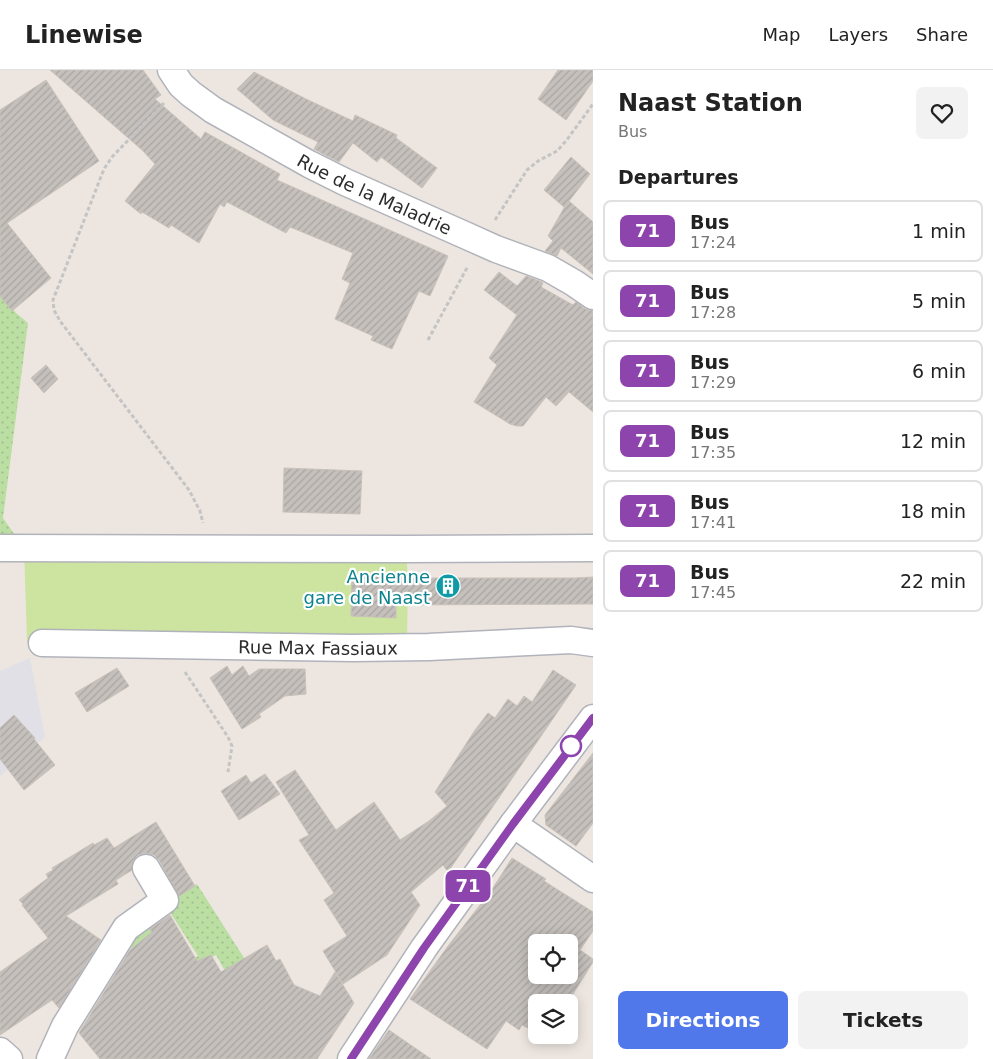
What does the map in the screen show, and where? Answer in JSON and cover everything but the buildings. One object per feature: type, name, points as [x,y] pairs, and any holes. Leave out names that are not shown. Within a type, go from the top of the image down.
[{"type":"street","name":"Rue de la Maladrie","points":[[176,77],[190,94],[214,110],[309,164],[345,182],[481,242],[548,268],[593,296]]},
{"type":"street","points":[[0,548],[593,548]]},
{"type":"street","name":"Rue Max Fassiaux","points":[[42,643],[353,648],[429,647],[571,640],[593,643]]},
{"type":"street","points":[[351,1059],[424,948],[513,824],[593,718]]},
{"type":"street","points":[[513,824],[593,880]]},
{"type":"street","points":[[51,1059],[65,1026],[126,928],[165,900],[146,868]]},
{"type":"street","points":[[0,1051],[9,1059]]},
{"type":"path","points":[[176,77],[174,94],[112,157],[104,169],[52,300],[54,310],[60,321],[189,490],[203,520],[206,548]]},
{"type":"path","points":[[428,340],[481,242],[527,170],[557,150],[566,141],[593,104]]},
{"type":"path","points":[[178,645],[179,665],[228,737],[232,746],[228,772]]},
{"type":"shaded area","points":[[30,658],[45,737],[0,776],[0,671]]},
{"type":"green space","points":[[0,293],[16,313],[28,323],[3,518],[24,548],[0,548]]},
{"type":"green space","points":[[24,548],[406,549],[408,581],[407,639],[27,642]]},
{"type":"green space","points":[[197,884],[265,991],[243,1003],[216,955],[202,962],[221,995],[190,1016],[156,976],[172,996],[159,1005],[130,975],[145,963],[131,947],[128,935],[148,921],[178,969],[198,956],[168,909],[177,903],[178,895]]},
{"type":"bus line","name":"71","points":[[351,1059],[424,948],[513,824],[593,718]]},
{"type":"place","name":"Ancienne gare de Naast","points":[[448,586]]}]
